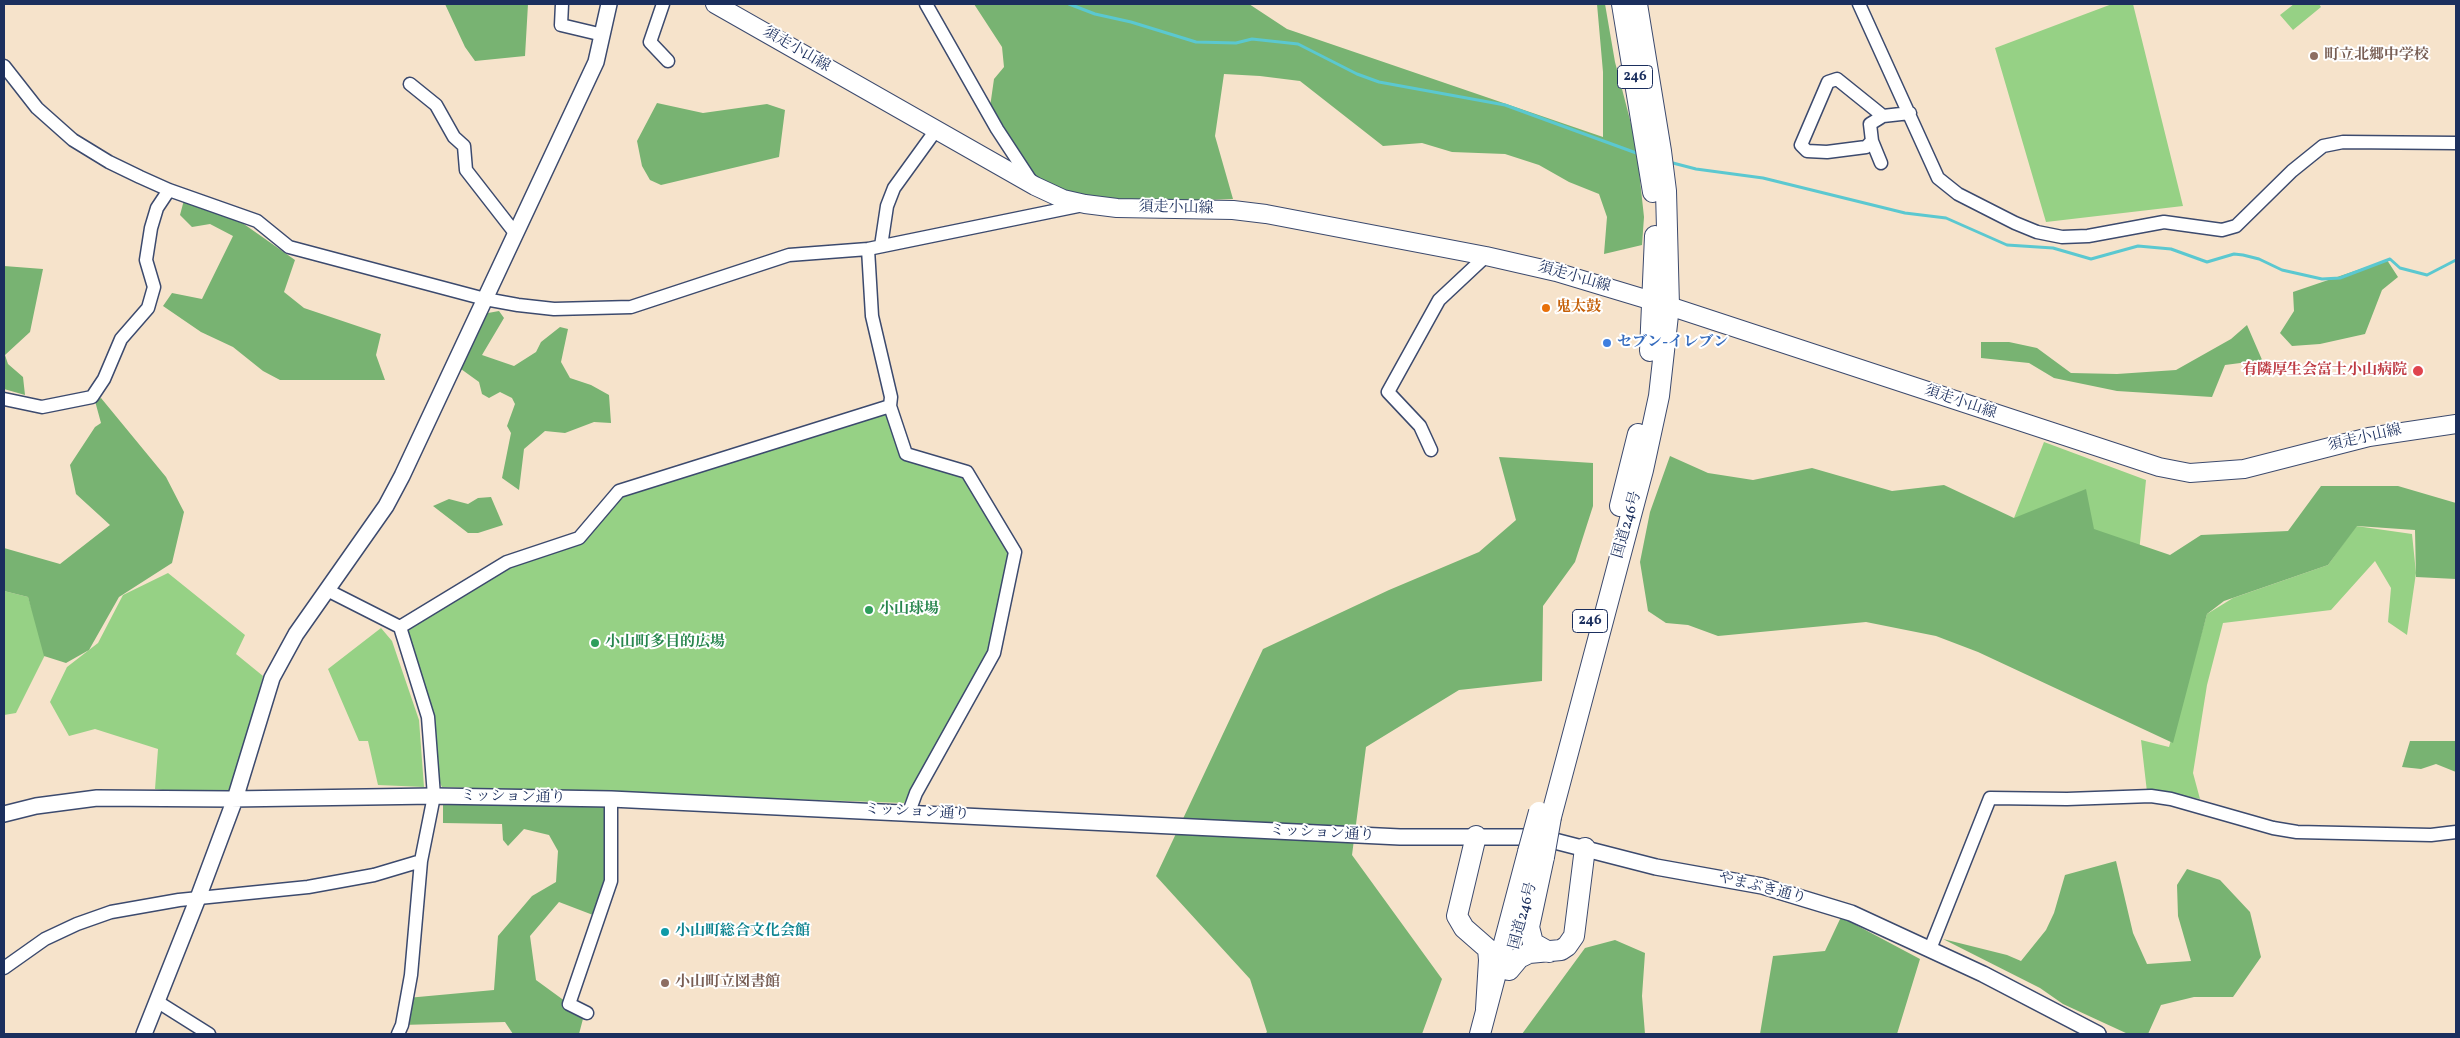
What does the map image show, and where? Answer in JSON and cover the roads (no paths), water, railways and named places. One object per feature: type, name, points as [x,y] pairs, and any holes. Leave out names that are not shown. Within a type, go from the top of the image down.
[{"type":"highway","name":"国道246号","points":[[1622,4],[1654,151]]},
{"type":"highway","name":"国道246号","points":[[1492,1034],[1537,855],[1545,814],[1643,470],[1659,396],[1662,304],[1660,193],[1637,4]]},
{"type":"highway","points":[[1476,836],[1456,916],[1460,923],[1485,945],[1489,954],[1486,1009]]},
{"type":"highway","points":[[1509,970],[1519,958],[1529,952],[1561,950],[1567,946],[1574,936],[1585,848]]},
{"type":"highway","name":"国道246号","points":[[1480,1034],[1514,904],[1537,855]]},
{"type":"highway","points":[[1537,855],[1529,928],[1533,944],[1549,952]]},
{"type":"highway","points":[[1468,931],[1490,930],[1514,904]]},
{"type":"main road","name":"須走小山線","points":[[715,4],[1035,186],[1062,199],[1117,208],[1233,210],[1266,214],[1486,256],[1556,272],[1662,304],[2130,460],[2190,473],[2244,469],[2369,436],[2456,424]]},
{"type":"street","points":[[562,4],[561,25],[603,35]]},
{"type":"street","points":[[144,1034],[235,799],[272,678],[296,634],[386,506],[596,62],[609,4]]},
{"type":"street","points":[[663,4],[650,42],[668,61]]},
{"type":"street","points":[[926,4],[997,129],[1035,186]]},
{"type":"street","points":[[1859,4],[1938,178],[1958,194],[2014,223],[2037,232],[2062,237],[2088,236],[2164,222],[2222,230],[2236,226],[2292,171],[2323,146],[2343,142],[2456,143]]},
{"type":"street","points":[[4,66],[37,108],[74,140],[109,162],[169,190],[257,221],[289,247],[485,299],[554,309],[631,307],[789,255],[881,246],[1085,204]]},
{"type":"street","points":[[1872,141],[1866,146],[1827,152],[1807,151],[1801,145],[1828,82],[1837,79],[1882,116]]},
{"type":"street","points":[[410,84],[436,105],[454,137],[464,146],[466,170],[515,234]]},
{"type":"street","points":[[1881,164],[1872,141],[1870,124],[1882,116],[1910,113]]},
{"type":"street","points":[[881,246],[887,206],[894,188],[936,130]]},
{"type":"street","points":[[4,399],[42,407],[92,397],[104,380],[121,339],[148,308],[154,287],[146,260],[150,228],[156,208],[169,190]]},
{"type":"street","points":[[868,248],[872,316],[892,397],[890,406],[906,454],[967,472],[1015,552],[994,653],[916,793],[909,812]]},
{"type":"street","points":[[1431,450],[1420,426],[1388,392],[1438,300],[1486,256]]},
{"type":"street","points":[[400,627],[507,562],[579,538],[619,490],[890,406]]},
{"type":"street","points":[[327,590],[400,627],[428,717],[434,796],[421,861],[411,975],[402,1025],[398,1034]]},
{"type":"street","name":"ミッション通り","points":[[4,814],[36,806],[97,798],[235,799],[434,796],[611,799],[1400,837]]},
{"type":"street","points":[[1930,949],[1990,798],[2067,799],[2151,796],[2171,799],[2274,828],[2296,832],[2431,836],[2456,832]]},
{"type":"street","points":[[586,1013],[569,1004],[611,881],[611,799]]},
{"type":"street","name":"やまぶき通り","points":[[1400,837],[1539,837],[1656,867],[1762,886],[1851,914],[1930,949],[2098,1034]]},
{"type":"street","points":[[4,968],[46,939],[102,915],[198,898],[308,887],[374,875],[421,861]]},
{"type":"street","points":[[158,1002],[208,1034]]},
{"type":"waterway","points":[[1069,4],[1095,14],[1131,22],[1196,42],[1236,43],[1252,39],[1298,44],[1357,74],[1379,82],[1505,105],[1639,154]]},
{"type":"waterway","points":[[1669,162],[1696,169],[1763,178],[1905,213],[1946,218],[2007,245],[2053,248],[2091,259],[2138,246],[2171,249],[2207,262],[2234,254],[2259,259],[2282,270],[2322,279],[2340,278],[2390,259],[2400,268],[2427,275],[2456,260]]},
{"type":"place","name":"町立北郷中学校","points":[[2314,56]]},
{"type":"place","name":"鬼太鼓","points":[[1546,308]]},
{"type":"place","name":"セブン-イレブン","points":[[1607,343]]},
{"type":"place","name":"有隣厚生会富士小山病院","points":[[2418,371]]},
{"type":"place","name":"小山球場","points":[[869,610]]},
{"type":"place","name":"小山町多目的広場","points":[[595,643]]},
{"type":"place","name":"小山町総合文化会館","points":[[665,932]]},
{"type":"place","name":"小山町立図書館","points":[[665,983]]}]
